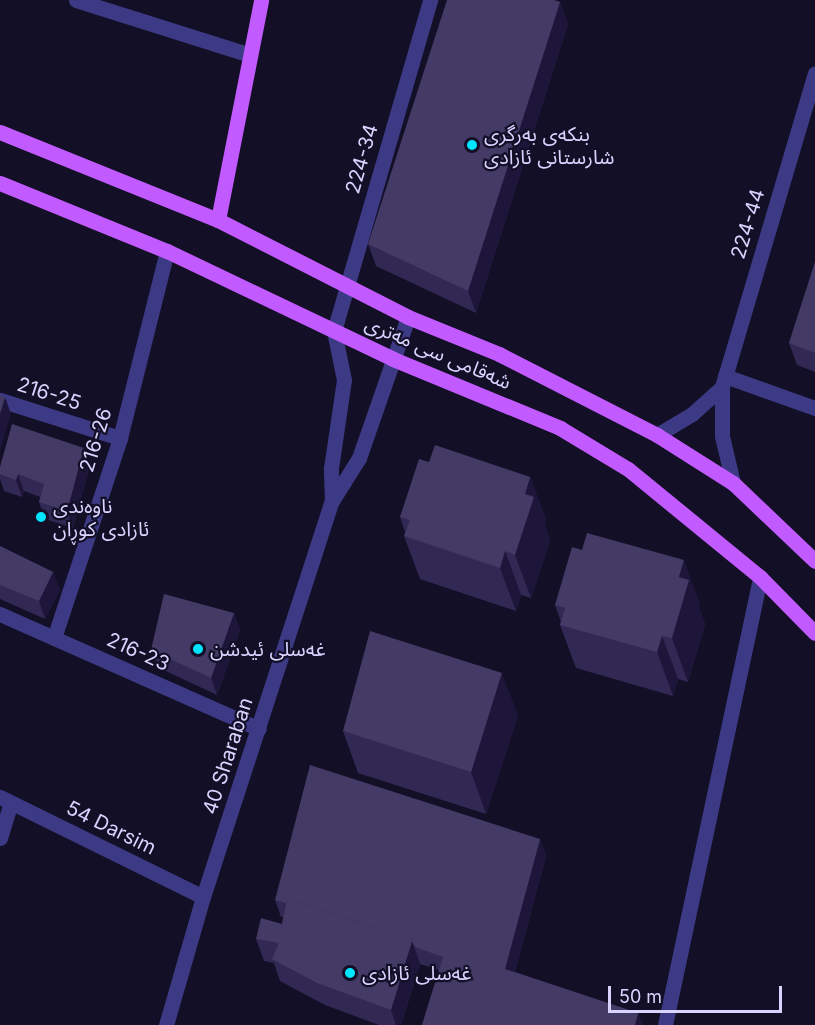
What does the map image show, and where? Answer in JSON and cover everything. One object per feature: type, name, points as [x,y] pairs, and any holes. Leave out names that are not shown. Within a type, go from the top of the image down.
[{"type":"main road","points":[[218,220],[261,0]]},
{"type":"main road","name":"شەقامی سی مەتری","points":[[0,132],[218,220],[408,316],[499,354],[657,435],[733,483],[815,561]]},
{"type":"main road","name":"شەقامی سی مەتری","points":[[0,183],[167,251],[393,358],[560,428],[628,469],[760,577],[815,633]]},
{"type":"street","points":[[76,0],[250,55]]},
{"type":"street","name":"224-34","points":[[334,331],[430,0]]},
{"type":"street","name":"224-44","points":[[733,483],[722,436],[724,382],[815,74]]},
{"type":"street","name":"216-26","points":[[54,638],[120,438],[167,251]]},
{"type":"street","name":"40 Sharaban","points":[[166,1025],[203,897],[332,501],[359,458],[408,316]]},
{"type":"street","name":"40 Sharaban","points":[[332,501],[331,468],[344,380],[334,331]]},
{"type":"street","points":[[657,435],[692,414],[724,382],[815,408]]},
{"type":"street","name":"216-25","points":[[0,400],[120,438]]},
{"type":"street","points":[[665,1025],[760,577]]},
{"type":"street","name":"216-23","points":[[0,614],[259,729]]},
{"type":"street","points":[[0,838],[5,800]]},
{"type":"street","name":"54 Darsim","points":[[5,800],[203,897]]},
{"type":"building","name":"بنکەی بەرگری شارستانی ئازادی","points":[[447,0],[554,0],[560,2],[468,291],[368,244]]},
{"type":"building","points":[[815,262],[815,353],[789,343]]},
{"type":"building","points":[[0,395],[5,397],[0,414]]},
{"type":"building","points":[[12,424],[84,448],[67,511],[39,502],[44,484],[18,474],[16,480],[0,474]]},
{"type":"building","points":[[435,445],[530,477],[525,494],[534,497],[515,555],[505,551],[500,568],[404,536],[410,520],[400,517],[419,459],[429,462]]},
{"type":"building","points":[[587,533],[684,560],[679,577],[689,580],[672,638],[662,636],[657,652],[560,625],[565,608],[555,605],[572,547],[582,550]]},
{"type":"building","points":[[0,546],[53,572],[39,601],[0,585]]},
{"type":"building","name":"غەسلی ئیدشن","points":[[164,594],[234,613],[211,678],[151,650]]},
{"type":"building","points":[[370,631],[502,673],[471,772],[343,731]]},
{"type":"building","points":[[310,765],[540,839],[505,969],[638,1013],[635,1025],[422,1025],[443,957],[415,947],[412,941],[287,899],[286,903],[275,900]]},
{"type":"building","name":"غەسلی ئازادی","points":[[287,899],[412,941],[391,1010],[317,983],[272,959],[279,943],[256,939],[261,918],[282,924]]},
{"type":"place","name":"بنکەی بەرگری شارستانی ئازادی","points":[[472,145]]},
{"type":"place","name":"ناوەندی ئازادی کوڕان","points":[[41,517]]},
{"type":"place","name":"غەسلی ئیدشن","points":[[198,649]]},
{"type":"place","name":"غەسلی ئازادی","points":[[350,973]]}]
